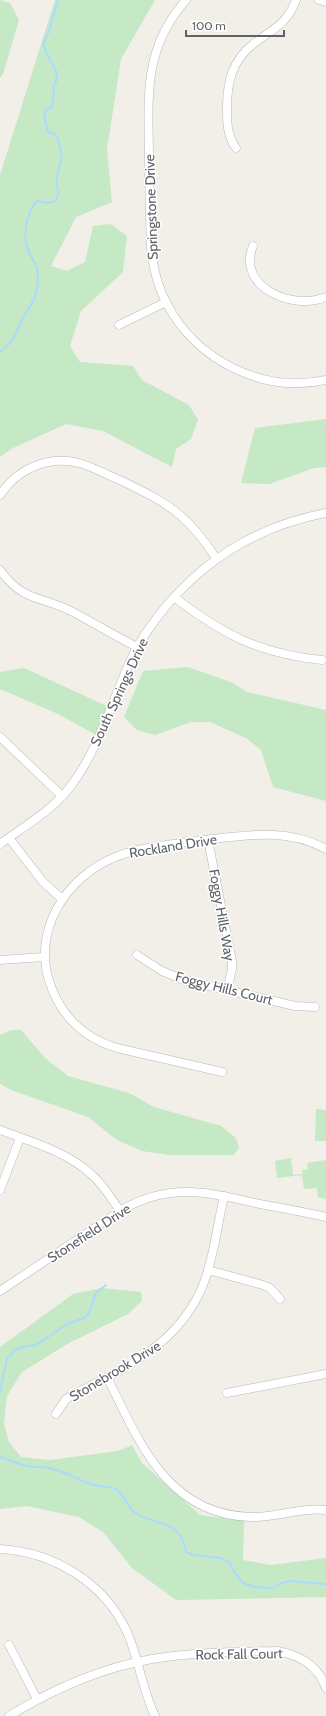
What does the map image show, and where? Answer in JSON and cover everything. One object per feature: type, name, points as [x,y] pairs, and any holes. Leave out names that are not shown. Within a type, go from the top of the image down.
[{"type":"street","name":"Springstone Drive","points":[[186,0],[162,35],[156,52],[149,83],[150,248],[155,274],[166,302],[182,327],[209,353],[230,366],[252,376],[275,381],[297,383],[326,380]]},
{"type":"street","points":[[236,148],[230,140],[227,126],[227,94],[232,73],[238,60],[248,49],[284,22],[296,0]]},
{"type":"street","points":[[319,0],[326,2]]},
{"type":"street","points":[[253,246],[249,255],[249,267],[256,279],[269,291],[291,301],[308,302],[326,297]]},
{"type":"street","points":[[119,325],[166,302]]},
{"type":"street","points":[[0,495],[9,483],[18,475],[38,464],[55,461],[81,464],[147,493],[169,506],[194,528],[216,558]]},
{"type":"street","name":"South Springs Drive","points":[[0,844],[62,796],[76,780],[90,753],[142,638],[174,597],[216,558],[252,538],[271,529],[297,520],[326,513]]},
{"type":"street","points":[[0,570],[14,586],[26,595],[68,610],[137,648]]},
{"type":"street","points":[[174,597],[211,624],[247,643],[277,653],[322,660]]},
{"type":"street","points":[[0,737],[62,796]]},
{"type":"street","name":"Rockland Drive","points":[[222,1072],[117,1048],[89,1036],[72,1021],[58,1002],[48,981],[44,957],[51,920],[62,899],[71,888],[88,873],[117,856],[141,849],[258,834],[275,834],[297,838],[326,849]]},
{"type":"street","points":[[9,838],[43,882],[62,899]]},
{"type":"street","name":"Foggy Hills Way","points":[[208,840],[232,961],[232,969],[227,990]]},
{"type":"street","name":"Foggy Hills Court","points":[[138,955],[153,966],[173,976],[295,1006],[315,1007]]},
{"type":"street","points":[[0,960],[44,957]]},
{"type":"street","points":[[0,1130],[60,1153],[80,1165],[100,1183],[120,1210]]},
{"type":"street","points":[[0,1190],[20,1138]]},
{"type":"street","name":"Stonefield Drive","points":[[0,1291],[120,1210],[144,1199],[170,1192],[197,1191],[326,1217]]},
{"type":"street","name":"Stonebrook Drive","points":[[56,1414],[66,1399],[144,1356],[167,1338],[187,1315],[203,1286],[208,1270],[224,1196]]},
{"type":"street","points":[[208,1270],[263,1284],[270,1288],[280,1299]]},
{"type":"street","points":[[228,1393],[326,1374]]},
{"type":"street","points":[[107,1377],[152,1462],[174,1487],[192,1500],[221,1512],[250,1517],[268,1516],[304,1510],[326,1510]]},
{"type":"street","points":[[0,1549],[25,1552],[52,1560],[79,1575],[111,1606],[123,1624],[137,1662],[144,1689],[155,1716]]},
{"type":"street","points":[[9,1645],[37,1699]]},
{"type":"street","name":"Rock Fall Court","points":[[9,1716],[37,1699],[96,1674],[137,1662],[191,1654],[277,1651],[295,1655],[305,1660],[318,1671],[326,1688]]},
{"type":"green space","points":[[0,0],[10,3],[19,20],[3,74],[0,78]]},
{"type":"green space","points":[[55,0],[155,0],[121,59],[107,149],[112,202],[76,217],[51,266],[67,271],[85,262],[93,226],[111,224],[127,236],[123,272],[81,311],[70,346],[80,362],[133,366],[142,380],[189,405],[198,420],[191,439],[176,449],[172,467],[103,431],[66,424],[13,448],[0,457],[0,175]]},
{"type":"green space","points":[[326,419],[326,467],[314,468],[269,484],[241,483],[255,428]]},
{"type":"green space","points":[[187,667],[231,682],[247,692],[326,710],[326,801],[273,787],[261,750],[246,738],[210,722],[191,722],[155,735],[137,730],[124,717],[143,671]]},
{"type":"green space","points":[[24,668],[111,708],[98,736],[58,714],[0,689],[0,672]]},
{"type":"green space","points":[[11,1030],[21,1030],[45,1058],[68,1076],[129,1093],[154,1107],[221,1126],[236,1138],[239,1147],[234,1155],[169,1155],[142,1151],[117,1140],[88,1117],[11,1090],[0,1084],[0,1035]]},
{"type":"green space","points":[[316,1109],[326,1110],[326,1141],[315,1141]]},
{"type":"green space","points":[[291,1158],[293,1175],[303,1174],[302,1170],[308,1170],[307,1163],[326,1160],[326,1199],[318,1197],[317,1188],[304,1189],[302,1175],[277,1178],[275,1161]]},
{"type":"green space","points":[[102,1288],[141,1292],[142,1301],[128,1314],[69,1343],[22,1372],[7,1396],[4,1424],[9,1442],[21,1457],[50,1460],[118,1451],[132,1445],[142,1463],[200,1515],[244,1521],[243,1560],[271,1565],[326,1558],[326,1597],[176,1600],[132,1568],[103,1532],[79,1517],[27,1506],[0,1509],[0,1347],[73,1294]]},
{"type":"waterway","points":[[0,352],[13,338],[37,292],[37,269],[28,250],[25,235],[28,216],[37,201],[46,203],[55,201],[58,196],[57,180],[61,152],[57,136],[48,132],[44,116],[46,110],[52,107],[53,104],[54,84],[56,82],[57,73],[43,43],[49,31],[58,0]]},
{"type":"waterway","points":[[0,1392],[7,1359],[15,1350],[36,1345],[67,1324],[84,1318],[89,1313],[96,1293],[106,1285]]},
{"type":"waterway","points":[[0,1457],[26,1466],[58,1470],[90,1484],[116,1489],[134,1512],[145,1518],[174,1529],[183,1541],[186,1552],[193,1555],[220,1558],[230,1563],[234,1572],[243,1583],[254,1587],[273,1588],[281,1583],[292,1581],[326,1584]]}]
